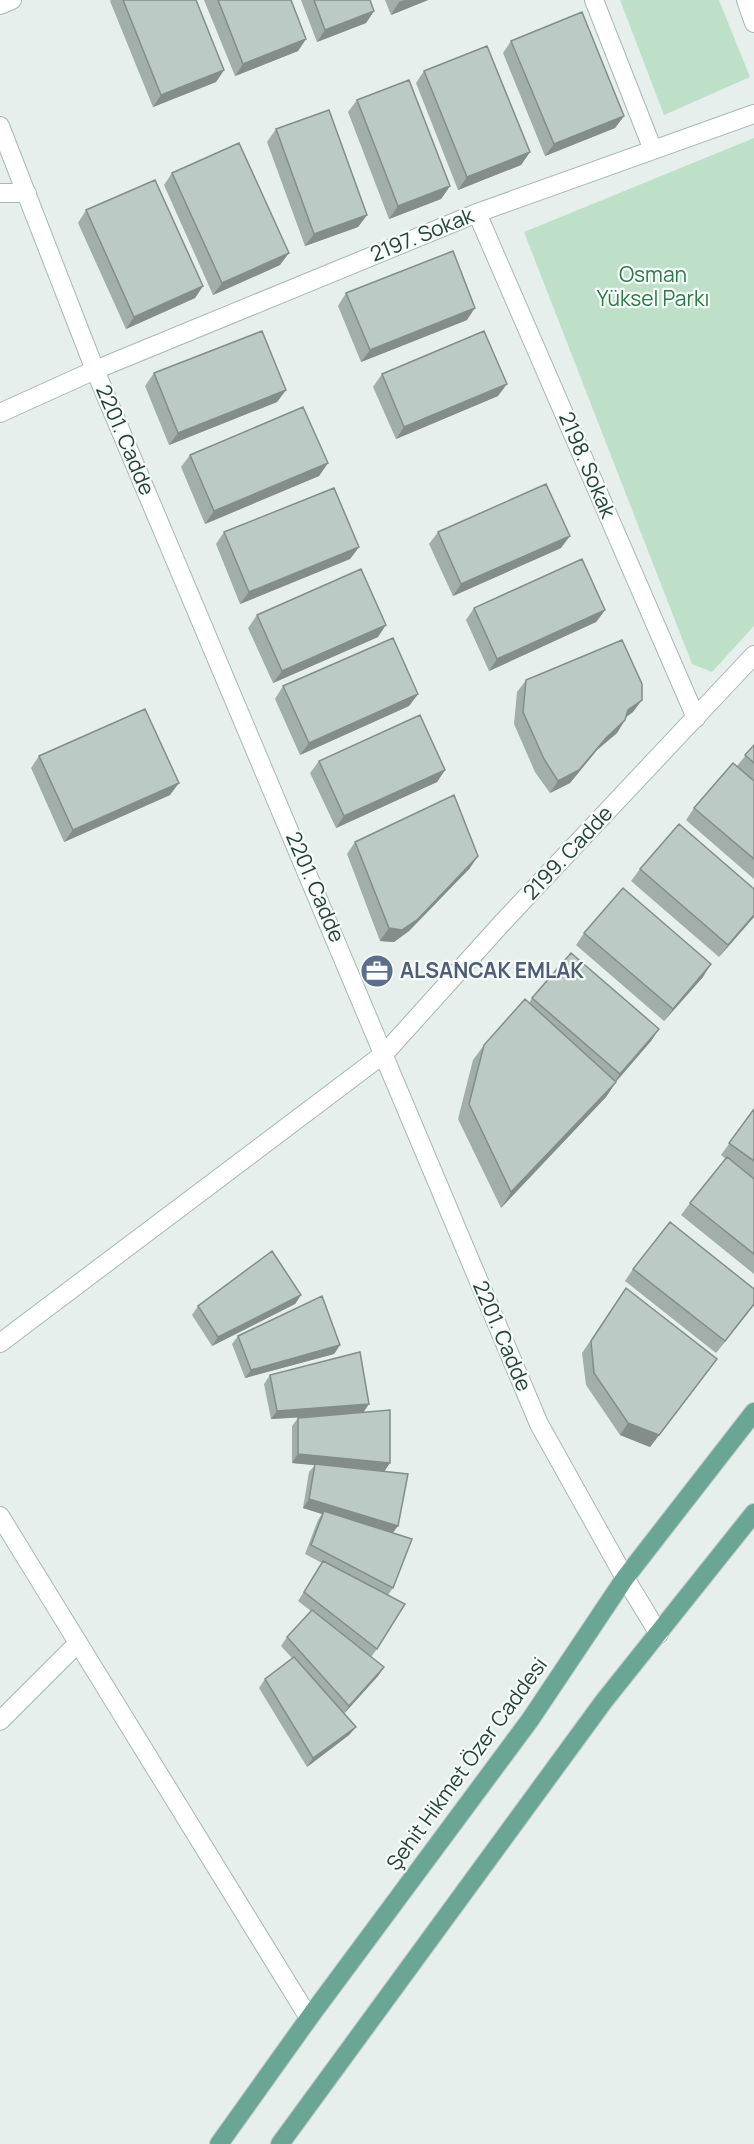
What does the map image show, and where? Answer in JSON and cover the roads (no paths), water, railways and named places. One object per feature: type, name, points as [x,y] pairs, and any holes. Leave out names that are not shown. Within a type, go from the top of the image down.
[{"type":"main road","name":"Şehit Hikmet Özer Caddesi","points":[[219,2144],[309,2018],[530,1720],[625,1578],[754,1413]]},
{"type":"main road","points":[[280,2144],[604,1701],[754,1513]]},
{"type":"street","points":[[0,5],[12,0]]},
{"type":"street","points":[[594,0],[653,150]]},
{"type":"street","points":[[746,0],[754,23]]},
{"type":"street","name":"2197. Sokak","points":[[0,413],[95,370],[477,213],[754,114]]},
{"type":"street","name":"2201. Cadde","points":[[0,126],[95,370],[385,1053],[539,1424],[659,1634]]},
{"type":"street","points":[[0,193],[27,193]]},
{"type":"street","name":"2198. Sokak","points":[[477,213],[696,718]]},
{"type":"street","name":"2199. Cadde","points":[[0,1343],[385,1053],[503,922],[754,655]]},
{"type":"street","points":[[0,1516],[309,2018]]},
{"type":"street","points":[[0,1721],[78,1643]]},
{"type":"place","name":"ALSANCAK EMLAK","points":[[377,971]]},
{"type":"park label","name":"Osman Yüksel Parkı","points":[[653,287]]}]
